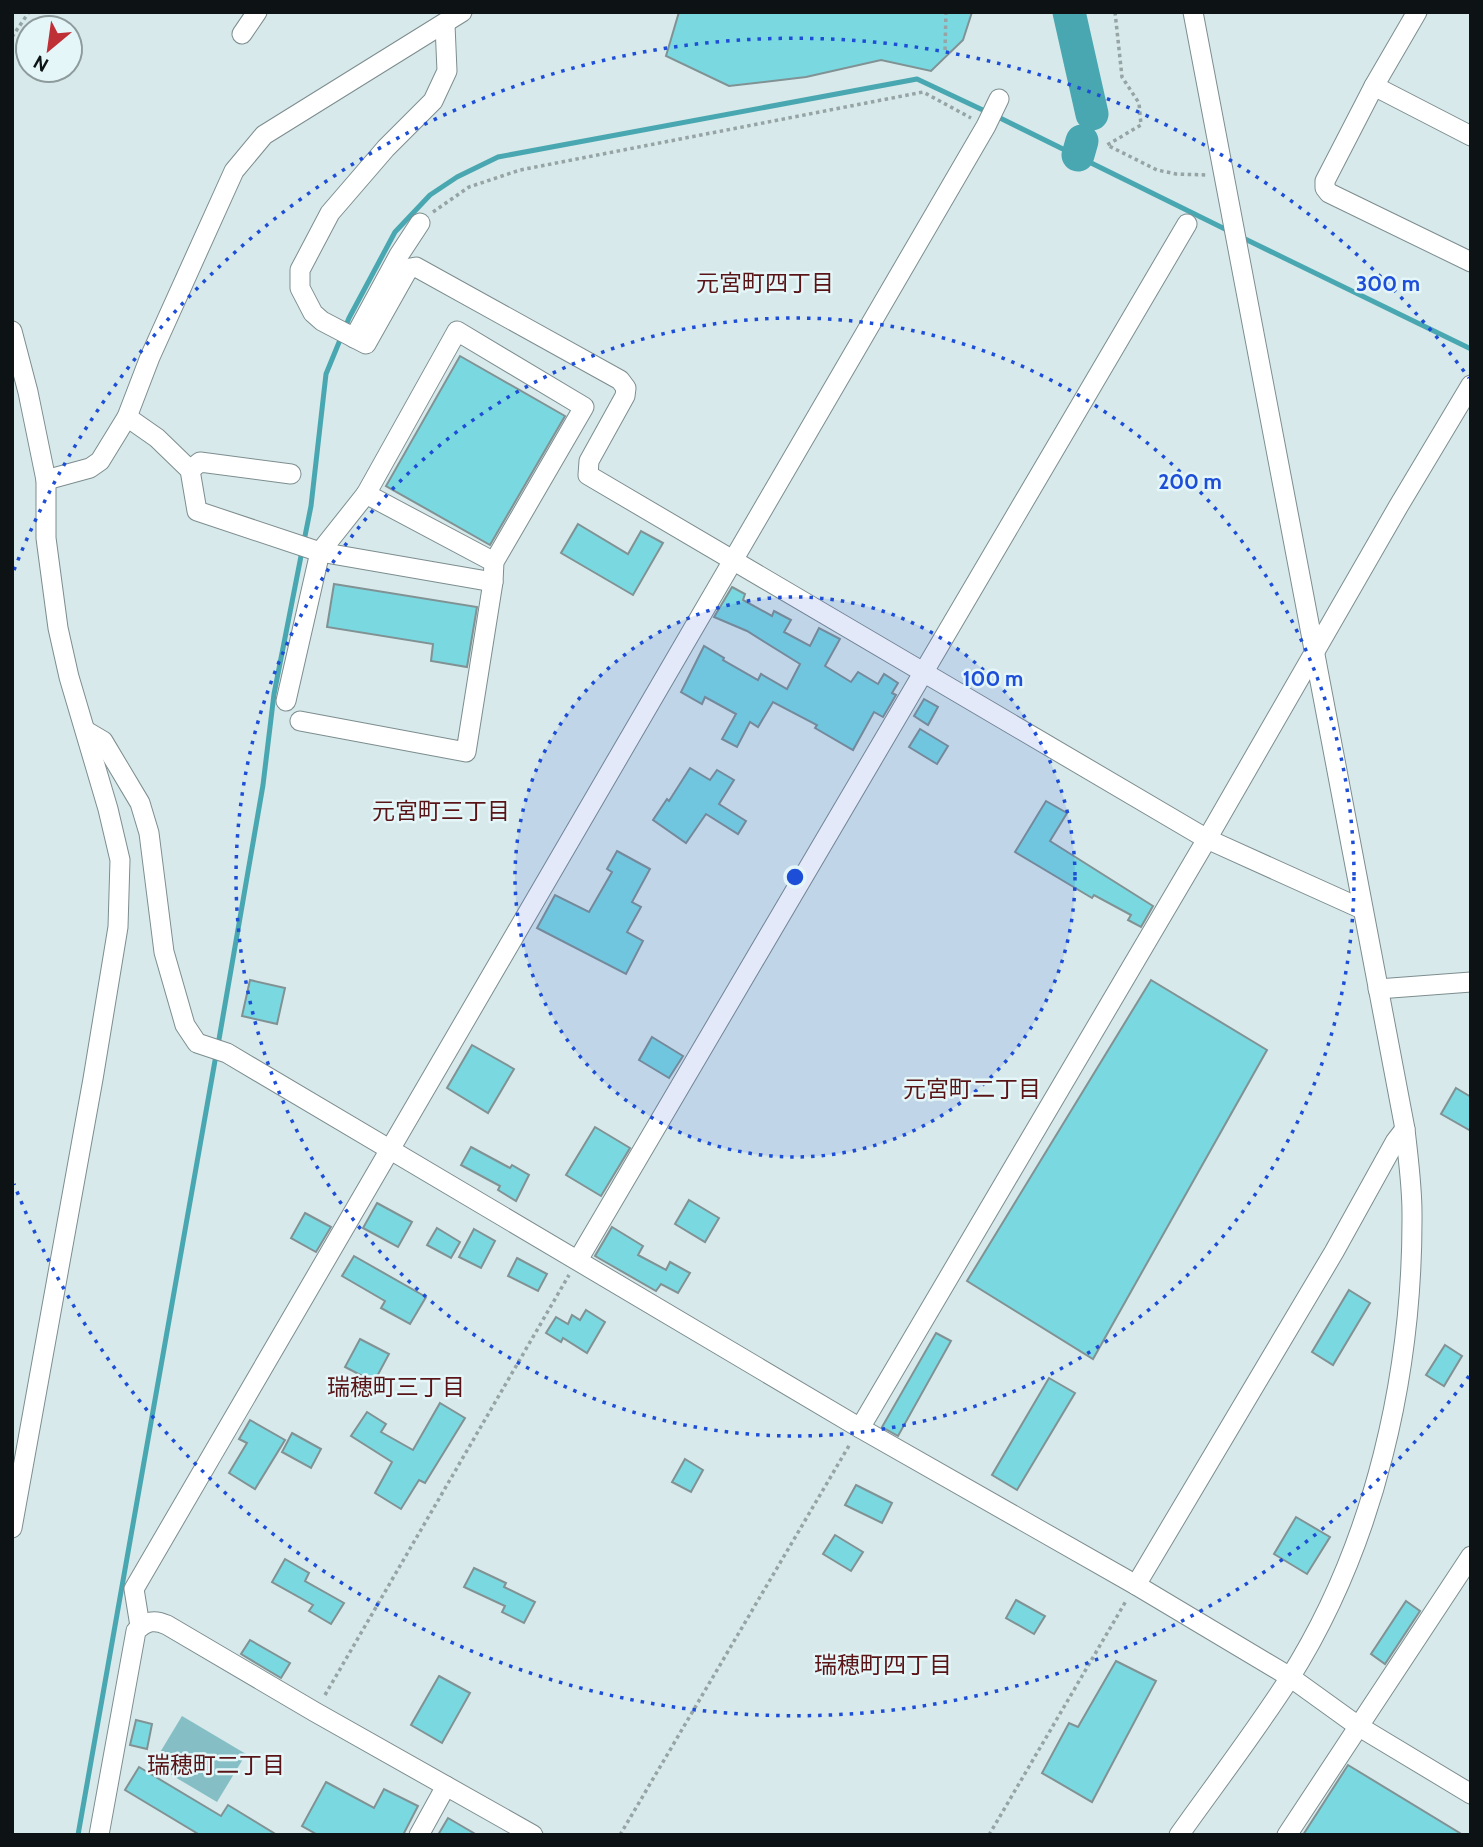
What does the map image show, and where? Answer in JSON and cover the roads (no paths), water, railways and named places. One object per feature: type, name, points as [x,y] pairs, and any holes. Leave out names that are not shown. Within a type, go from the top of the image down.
[{"type":"street","points":[[242,34],[257,12]]},
{"type":"street","points":[[46,480],[90,468],[100,461],[127,417],[150,357],[234,171],[264,135],[463,12]]},
{"type":"street","points":[[1179,1835],[1290,1677],[1334,1595],[1375,1484],[1390,1432],[1409,1307],[1412,1212],[1405,1129],[1193,12]]},
{"type":"street","points":[[1417,12],[1374,86],[1325,181],[1325,188],[1329,193],[1471,262]]},
{"type":"street","points":[[445,25],[447,71],[433,101],[386,148],[330,213],[300,270],[300,288],[313,313],[331,326],[366,344],[406,273],[410,268],[416,267],[620,380],[626,387],[625,396],[589,461],[588,475],[1207,839],[1362,909]]},
{"type":"street","points":[[1374,86],[1471,136]]},
{"type":"street","points":[[140,1626],[134,1589],[986,126],[999,99]]},
{"type":"street","points":[[353,338],[420,223]]},
{"type":"street","points":[[578,1260],[1187,224]]},
{"type":"street","points":[[12,331],[46,480],[46,538],[58,628],[120,860],[118,927],[12,1528]]},
{"type":"street","points":[[286,701],[320,552],[366,494],[457,331],[584,407],[494,562],[467,752],[300,721]]},
{"type":"street","points":[[860,1428],[1471,385]]},
{"type":"street","points":[[127,417],[157,438],[190,470],[197,511],[320,552],[493,582]]},
{"type":"street","points":[[190,470],[200,463],[291,474]]},
{"type":"street","points":[[366,494],[494,562]]},
{"type":"street","points":[[86,731],[103,741],[140,803],[149,833],[164,952],[185,1025],[197,1043],[227,1053],[860,1428],[1136,1584],[1290,1677],[1358,1726],[1471,1794]]},
{"type":"street","points":[[1378,989],[1471,982]]},
{"type":"street","points":[[1136,1584],[1405,1129]]},
{"type":"street","points":[[1287,1835],[1471,1556]]},
{"type":"street","points":[[99,1835],[136,1631],[151,1621],[167,1625],[533,1835]]},
{"type":"street","points":[[419,1835],[446,1786]]},
{"type":"waterway","points":[[1069,12],[1092,114]]},
{"type":"waterway","points":[[304,541],[311,506],[326,374],[349,318],[395,232],[430,195],[457,177],[498,157],[917,79],[987,112]]},
{"type":"waterway","points":[[996,116],[1229,231]]},
{"type":"waterway","points":[[1078,155],[1082,141]]},
{"type":"waterway","points":[[1241,237],[1471,349]]},
{"type":"waterway","points":[[218,1045],[263,785],[274,694],[302,551]]},
{"type":"waterway","points":[[78,1835],[216,1055]]},
{"type":"district","name":"元宮町四丁目","points":[[765,283]]},
{"type":"district","name":"元宮町三丁目","points":[[441,811]]},
{"type":"district","name":"元宮町二丁目","points":[[972,1089]]},
{"type":"district","name":"瑞穂町三丁目","points":[[396,1387]]},
{"type":"district","name":"瑞穂町四丁目","points":[[883,1665]]},
{"type":"district","name":"瑞穂町二丁目","points":[[216,1765]]}]
